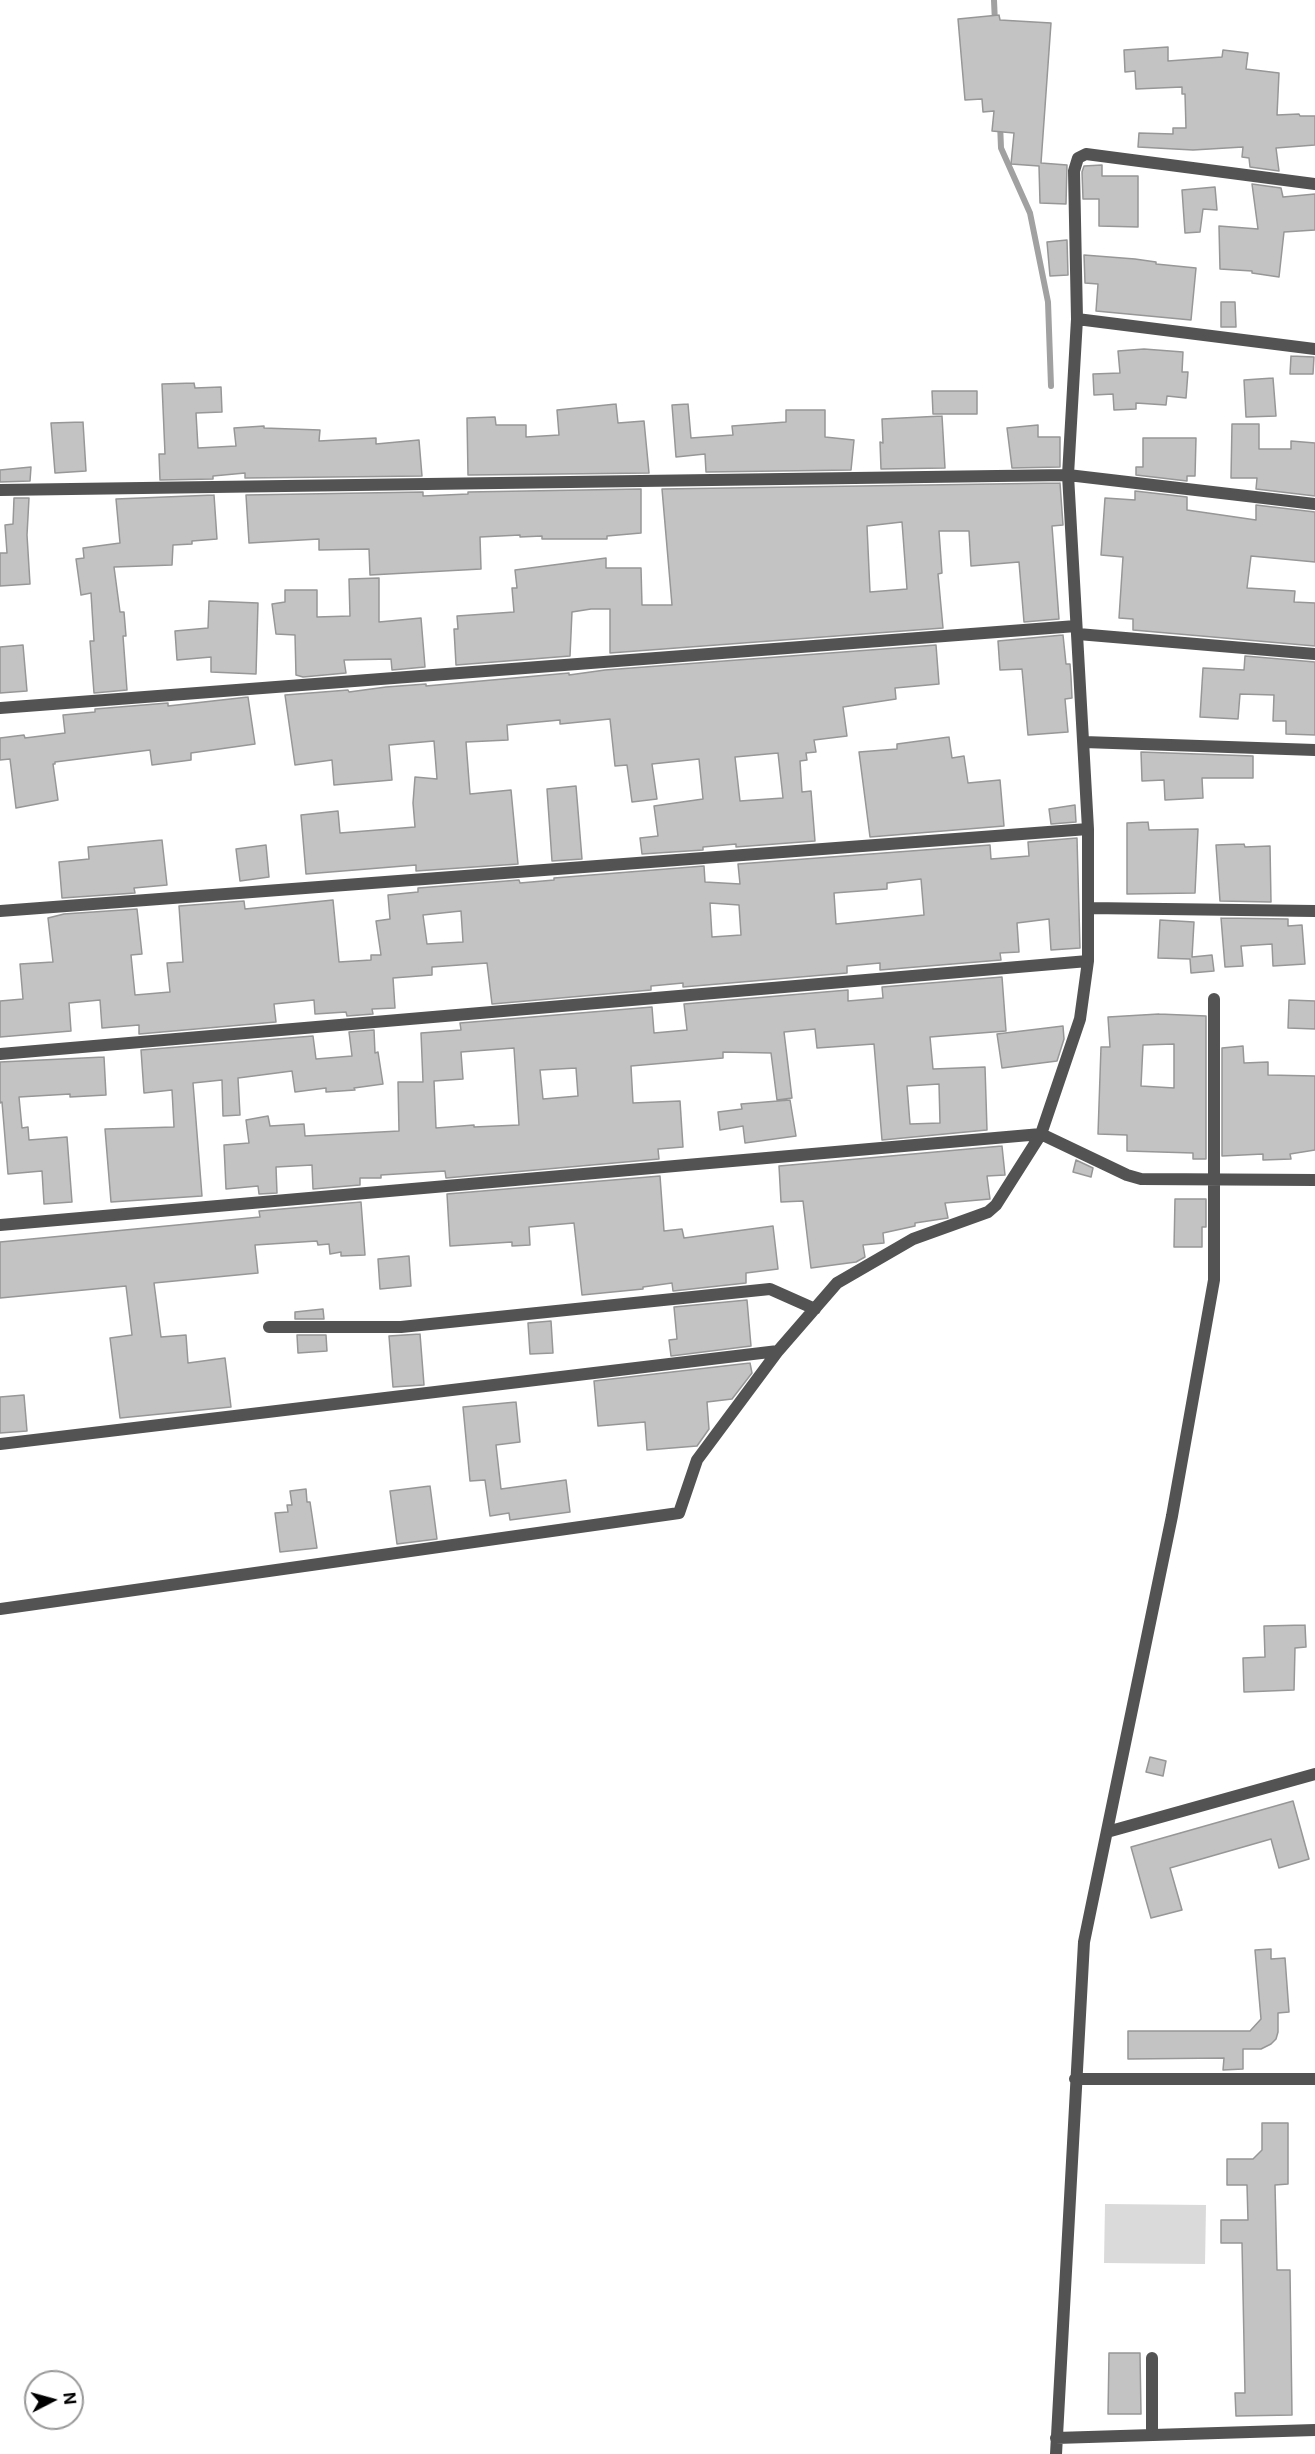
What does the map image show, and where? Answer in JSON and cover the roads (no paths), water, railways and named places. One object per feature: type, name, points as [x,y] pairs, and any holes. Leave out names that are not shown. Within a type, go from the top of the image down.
[{"type":"street","points":[[0,1609],[679,1513],[697,1460],[778,1351],[837,1283],[913,1239],[988,1212],[996,1205],[1041,1134],[1080,1019],[1088,961],[1088,829],[1068,475],[1077,319],[1074,171],[1078,158],[1086,154],[1315,184]]},
{"type":"street","points":[[1077,319],[1315,349]]},
{"type":"street","points":[[0,490],[1068,475],[1315,504]]},
{"type":"street","points":[[0,708],[1077,630],[1315,654]]},
{"type":"street","points":[[1084,742],[1315,750]]},
{"type":"street","points":[[0,911],[1088,829]]},
{"type":"street","points":[[1089,908],[1315,911]]},
{"type":"street","points":[[0,1054],[1088,961]]},
{"type":"street","points":[[1056,2454],[1084,1942],[1172,1516],[1211,1304],[1214,1270],[1214,999]]},
{"type":"street","points":[[0,1225],[1041,1134],[1127,1175],[1141,1179],[1315,1180]]},
{"type":"street","points":[[269,1327],[401,1327],[770,1289],[814,1309]]},
{"type":"street","points":[[0,1444],[778,1351]]},
{"type":"street","points":[[1107,1832],[1315,1774]]},
{"type":"street","points":[[1076,2079],[1315,2079]]},
{"type":"street","points":[[1152,2358],[1152,2435]]},
{"type":"street","points":[[1056,2438],[1315,2430]]},
{"type":"waterway","points":[[994,0],[995,23]]},
{"type":"waterway","points":[[1000,123],[1001,148],[1030,213],[1048,302],[1051,386]]}]
